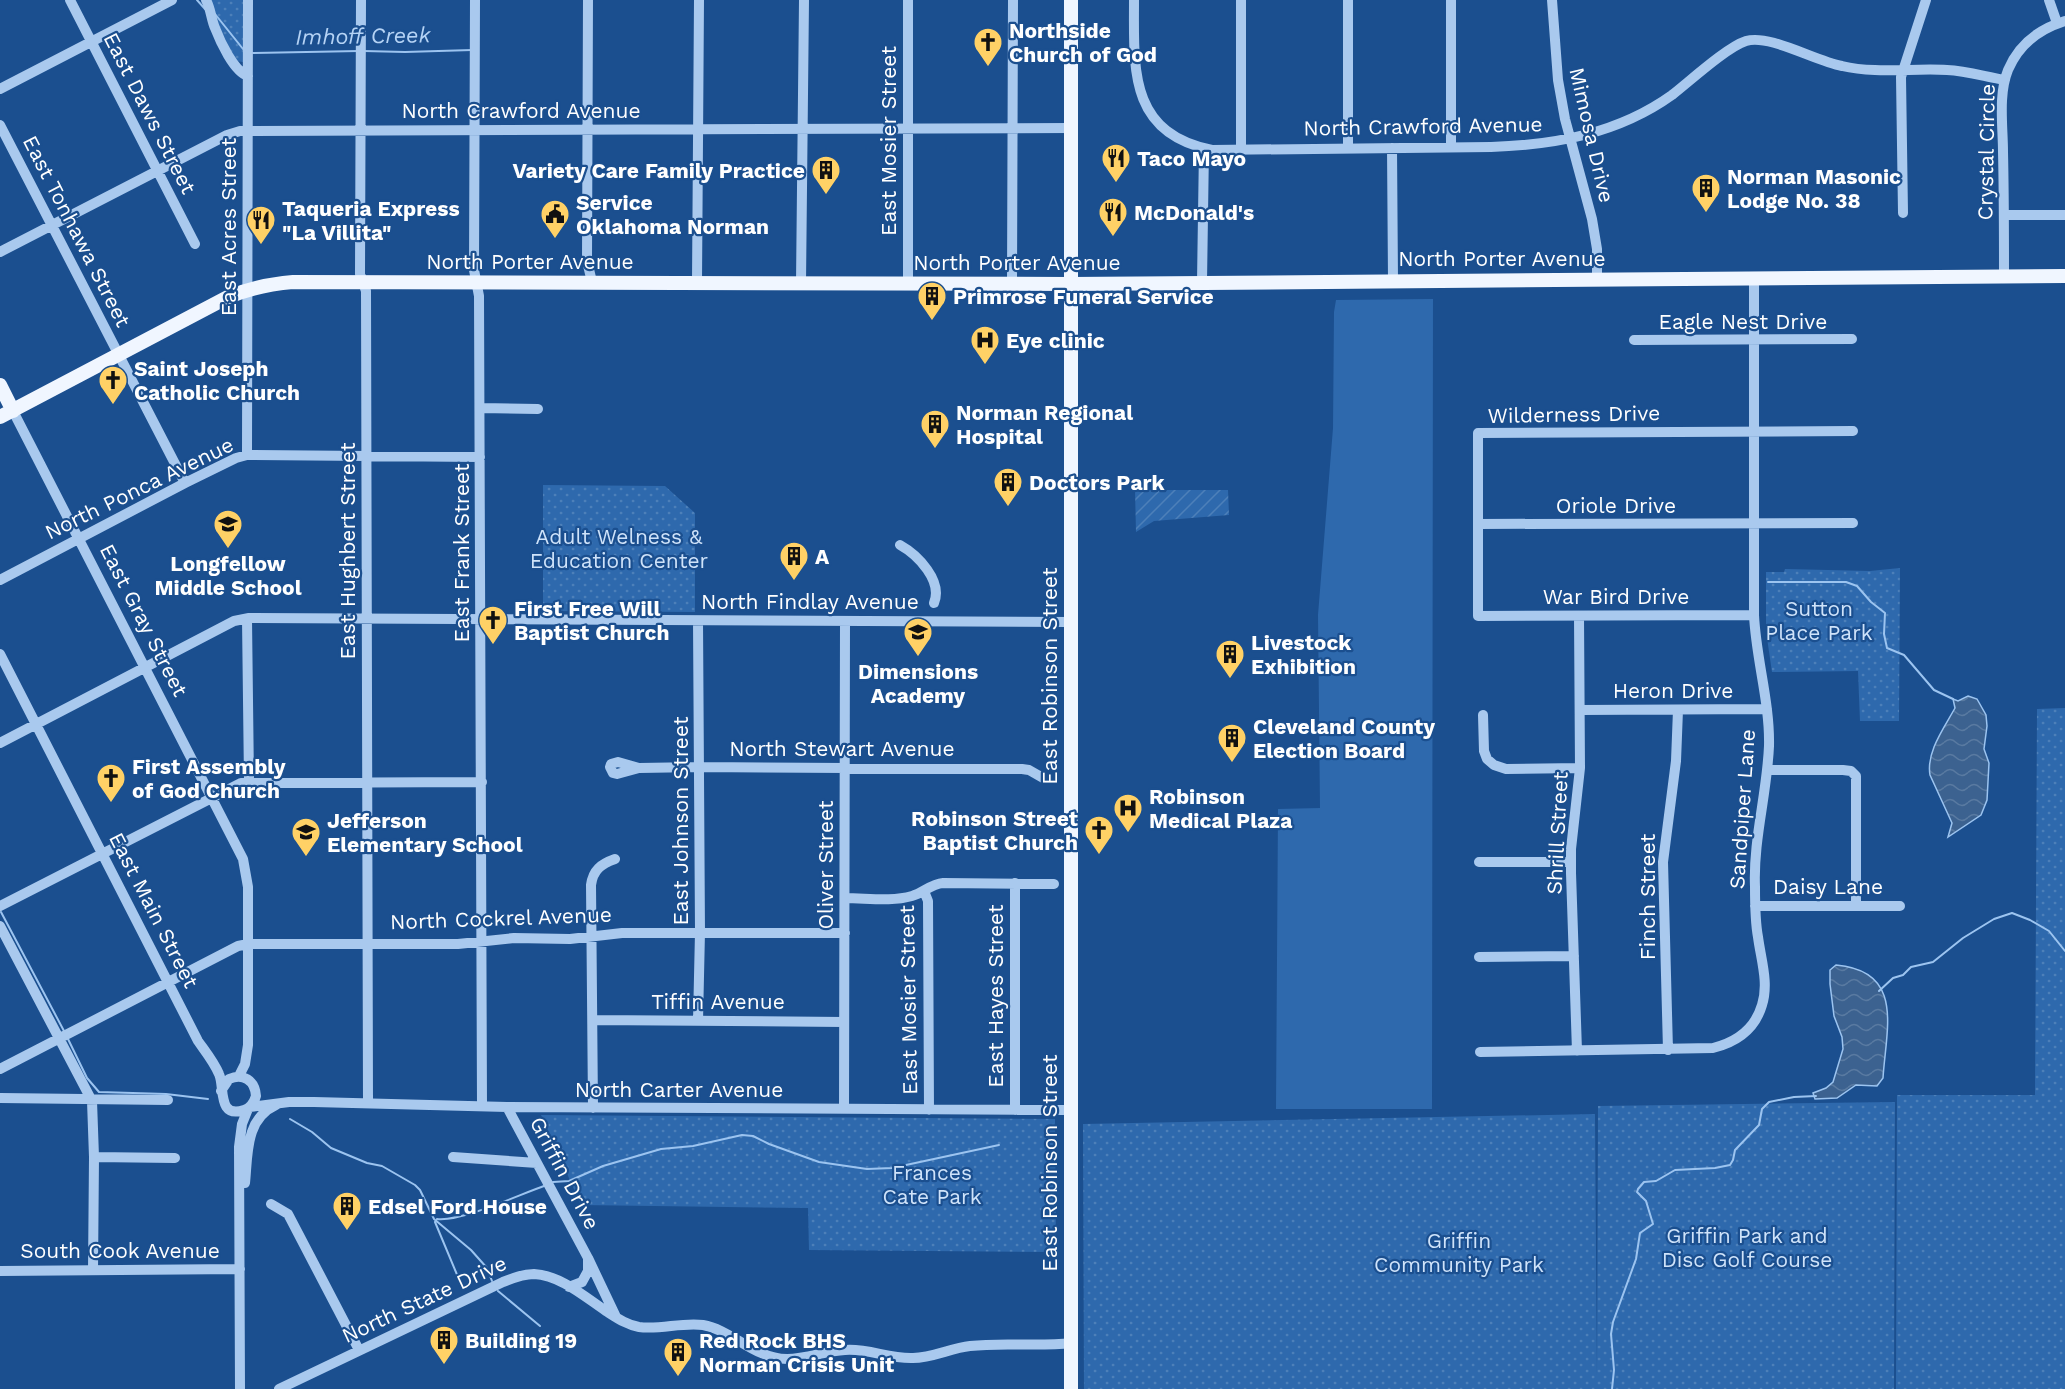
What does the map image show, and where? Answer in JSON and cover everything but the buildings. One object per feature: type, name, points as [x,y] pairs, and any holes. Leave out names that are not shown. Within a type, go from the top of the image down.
[{"type":"main road","name":"East Robinson Street","points":[[1071,0],[1071,1389]]},
{"type":"main road","name":"North Porter Avenue","points":[[6,414],[247,289],[293,282],[1070,284],[2065,276]]},
{"type":"main road","name":"East Gray Street","points":[[0,385],[6,414]]},
{"type":"street","name":"East Daws Street","points":[[70,0],[195,244]]},
{"type":"street","points":[[0,89],[172,0]]},
{"type":"street","name":"East Acres Street","points":[[247,455],[248,0]]},
{"type":"street","name":"East Hughbert Street","points":[[361,0],[360,274],[366,291],[368,1103]]},
{"type":"street","name":"East Frank Street","points":[[475,0],[474,270],[479,296],[482,1106]]},
{"type":"street","points":[[588,0],[587,261],[592,282]]},
{"type":"street","points":[[697,282],[699,0]]},
{"type":"street","points":[[801,283],[804,0]]},
{"type":"street","name":"East Mosier Street","points":[[908,0],[908,283]]},
{"type":"street","points":[[1012,283],[1013,0]]},
{"type":"street","points":[[1134,0],[1135,73],[1143,100],[1154,117],[1168,131],[1182,140],[1204,148],[1202,282]]},
{"type":"street","points":[[1241,0],[1241,149]]},
{"type":"street","points":[[1348,0],[1348,148]]},
{"type":"street","points":[[1451,0],[1451,147]]},
{"type":"street","name":"Mimosa Drive","points":[[1552,0],[1558,80],[1570,139],[1594,230],[1597,249],[1597,278]]},
{"type":"street","points":[[1903,213],[1901,77],[1926,0]]},
{"type":"street","points":[[2049,0],[2061,22]]},
{"type":"street","points":[[208,2],[212,21],[235,67],[248,76]]},
{"type":"street","name":"Crystal Circle","points":[[2004,276],[2003,97],[2005,80],[2014,58],[2026,42],[2036,34],[2061,22]]},
{"type":"street","name":"North Crawford Avenue","points":[[1204,148],[1528,146],[1570,139],[1608,128],[1646,112],[1734,47],[1747,41],[1766,40],[1842,67],[1873,70],[1956,70],[2005,80]]},
{"type":"street","name":"East Tonhawa Street","points":[[0,125],[185,483]]},
{"type":"street","name":"North Crawford Avenue","points":[[0,252],[227,135],[247,130],[1071,128]]},
{"type":"street","points":[[1392,148],[1392,280]]},
{"type":"street","points":[[2004,215],[2065,215]]},
{"type":"street","name":"Sandpiper Lane","points":[[1480,1052],[1704,1049],[1731,1042],[1748,1030],[1758,1016],[1765,989],[1755,906],[1756,848],[1767,770],[1769,731],[1754,615],[1754,278]]},
{"type":"street","name":"Eagle Nest Drive","points":[[1634,340],[1852,339]]},
{"type":"street","points":[[480,408],[538,409]]},
{"type":"street","name":"East Gray Street","points":[[6,414],[79,539],[241,854],[247,875],[248,944]]},
{"type":"street","name":"Wilderness Drive","points":[[1478,616],[1478,433],[1852,431]]},
{"type":"street","name":"North Ponca Avenue","points":[[0,580],[185,483],[247,455],[480,457]]},
{"type":"street","name":"Oriole Drive","points":[[1478,524],[1853,523]]},
{"type":"street","points":[[900,545],[930,571],[935,585],[933,603]]},
{"type":"street","name":"War Bird Drive","points":[[1478,616],[1754,615]]},
{"type":"street","name":"Shrill Street","points":[[1577,1051],[1571,862],[1580,768],[1579,616]]},
{"type":"street","points":[[247,618],[249,781]]},
{"type":"street","name":"North Findlay Avenue","points":[[0,743],[234,621],[247,618],[1070,622]]},
{"type":"street","name":"East Johnson Street","points":[[698,621],[700,932],[698,1021]]},
{"type":"street","name":"Oliver Street","points":[[844,1110],[845,622]]},
{"type":"street","name":"East Main Street","points":[[0,654],[198,1041],[218,1073],[222,1083],[221,1091]]},
{"type":"street","name":"Heron Drive","points":[[1580,710],[1767,708]]},
{"type":"street","name":"Finch Street","points":[[1668,1050],[1663,862],[1676,761],[1678,710]]},
{"type":"street","points":[[1483,715],[1484,751],[1487,759],[1494,765],[1514,769],[1580,768]]},
{"type":"street","name":"North Stewart Avenue","points":[[639,768],[1022,769],[1029,770],[1043,778]]},
{"type":"street","points":[[1767,770],[1843,770],[1854,773],[1856,779],[1856,906]]},
{"type":"street","points":[[0,906],[212,796],[249,781],[482,782]]},
{"type":"street","points":[[593,1107],[592,880],[600,865],[615,859]]},
{"type":"street","points":[[1479,862],[1571,862]]},
{"type":"street","points":[[845,898],[898,898],[943,883],[1054,884]]},
{"type":"street","name":"East Hayes Street","points":[[1015,883],[1015,1110]]},
{"type":"street","name":"East Mosier Street","points":[[924,891],[928,901],[928,1110]]},
{"type":"street","name":"Daisy Lane","points":[[1755,906],[1900,906]]},
{"type":"street","points":[[0,926],[61,1038],[92,1101],[93,1270]]},
{"type":"street","name":"North Cockrel Avenue","points":[[0,1069],[238,946],[248,944],[458,944],[514,938],[570,939],[622,933],[845,933]]},
{"type":"street","points":[[239,1147],[235,1124],[230,1109],[223,1101],[221,1091],[224,1084],[237,1076],[245,1064],[248,1045],[248,944]]},
{"type":"street","points":[[1479,957],[1574,956]]},
{"type":"street","name":"Tiffin Avenue","points":[[593,1020],[844,1022]]},
{"type":"street","points":[[240,1389],[239,1147],[242,1124],[256,1096],[248,1045]]},
{"type":"street","name":"East Main Street","points":[[208,1056],[237,1076]]},
{"type":"street","points":[[237,1076],[249,1079],[255,1087]]},
{"type":"street","name":"North Carter Avenue","points":[[255,1087],[264,1096],[284,1103]]},
{"type":"street","points":[[0,1098],[92,1101],[168,1100]]},
{"type":"street","points":[[240,1234],[250,1134],[262,1114],[284,1103]]},
{"type":"street","name":"North Carter Avenue","points":[[249,1108],[284,1103],[368,1103],[507,1107],[1070,1110]]},
{"type":"street","name":"Griffin Drive","points":[[507,1107],[588,1258],[616,1317]]},
{"type":"street","points":[[230,1109],[241,1111],[249,1108]]},
{"type":"street","points":[[94,1157],[175,1158]]},
{"type":"street","points":[[453,1157],[537,1163]]},
{"type":"street","points":[[271,1204],[288,1214],[359,1350]]},
{"type":"street","name":"Griffin Drive","points":[[568,1287],[582,1282],[588,1271],[588,1258]]},
{"type":"street","name":"South Cook Avenue","points":[[0,1270],[240,1269]]},
{"type":"street","name":"North State Drive","points":[[279,1389],[519,1276],[536,1275],[568,1287],[633,1325],[647,1328],[704,1325],[759,1353],[788,1359],[847,1349],[895,1358],[916,1358],[973,1346],[1071,1343]]},
{"type":"green space","points":[[210,0],[243,0],[243,62],[236,61],[214,17]]},
{"type":"green space","points":[[1433,299],[1432,1109],[1276,1109],[1278,809],[1320,808],[1318,615],[1333,428],[1336,300]]},
{"type":"green space","name":"Adult Welness & Education Center","points":[[543,485],[665,486],[695,513],[695,612],[543,611]]},
{"type":"green space","points":[[1135,490],[1228,490],[1229,515],[1154,521],[1136,532]]},
{"type":"green space","name":"Sutton Place Park","points":[[1900,568],[1899,721],[1860,721],[1858,671],[1772,672],[1766,631],[1766,572],[1784,572],[1785,569],[1870,571]]},
{"type":"green space","points":[[2065,708],[2065,1389],[1896,1389],[1897,1095],[2035,1095],[2037,709]]},
{"type":"green space","name":"Griffin Community Park","points":[[1895,1102],[1894,1389],[1084,1389],[1083,1124],[1595,1114],[1597,1378],[1598,1106]]},
{"type":"green space","name":"Frances Cate Park","points":[[541,1115],[1055,1119],[1056,1252],[809,1250],[808,1208],[581,1205]]},
{"type":"water","points":[[1968,696],[1977,699],[1986,715],[1984,749],[1989,763],[1987,800],[1981,815],[1948,837],[1952,823],[1930,775],[1929,766],[1937,740],[1955,708],[1953,699],[1958,701]]},
{"type":"water","points":[[1836,965],[1858,970],[1873,978],[1882,990],[1888,1022],[1883,1078],[1877,1086],[1856,1085],[1837,1098],[1815,1099],[1813,1093],[1826,1088],[1833,1082],[1843,1049],[1842,1037],[1834,1016],[1830,984],[1830,970]]},
{"type":"waterway","name":"Imhoff Creek","points":[[197,0],[205,9]]},
{"type":"waterway","name":"Imhoff Creek","points":[[215,14],[243,49]]},
{"type":"waterway","name":"Imhoff Creek","points":[[364,51],[472,50]]},
{"type":"waterway","name":"Imhoff Creek","points":[[253,53],[359,51]]},
{"type":"waterway","points":[[1768,582],[1846,582],[1857,586],[1885,613],[1884,634],[1887,648],[1904,655],[1934,690],[1953,699]]},
{"type":"waterway","points":[[1,912],[64,1031]]},
{"type":"waterway","points":[[1879,991],[1893,978],[1903,975],[1911,967],[1933,962],[1963,938],[1994,919],[2012,913],[2049,931],[2065,951]]},
{"type":"waterway","points":[[68,1039],[87,1078],[99,1092],[166,1094],[208,1099]]},
{"type":"waterway","points":[[1612,1389],[1614,1370],[1611,1334],[1613,1322],[1636,1259],[1640,1233],[1653,1224],[1646,1201],[1637,1192],[1638,1189],[1644,1182],[1656,1181],[1675,1170],[1730,1165],[1735,1150],[1759,1125],[1762,1109],[1769,1102],[1816,1096]]},
{"type":"waterway","points":[[290,1119],[312,1132],[331,1148],[367,1163],[382,1166],[415,1185],[420,1190],[434,1219],[471,1250],[487,1268],[492,1281]]},
{"type":"waterway","points":[[553,1182],[569,1181],[603,1166],[661,1149],[693,1146],[742,1135],[753,1136],[819,1162],[867,1169],[892,1168],[999,1145]]},
{"type":"waterway","points":[[437,1219],[447,1219],[475,1212],[544,1186]]},
{"type":"waterway","points":[[435,1222],[458,1277]]},
{"type":"waterway","points":[[498,1291],[540,1326]]},
{"type":"place","name":"Northside Church of God","points":[[988,68]]},
{"type":"place","name":"Taco Mayo","points":[[1116,184]]},
{"type":"place","name":"Variety Care Family Practice","points":[[826,196]]},
{"type":"place","name":"Norman Masonic Lodge No. 38","points":[[1706,214]]},
{"type":"place","name":"McDonald's","points":[[1113,238]]},
{"type":"place","name":"Service Oklahoma Norman","points":[[555,240]]},
{"type":"place","name":"Taqueria Express \"La Villita\"","points":[[261,246]]},
{"type":"place","name":"Primrose Funeral Service","points":[[932,322]]},
{"type":"place","name":"Eye clinic","points":[[985,366]]},
{"type":"place","name":"Saint Joseph Catholic Church","points":[[113,406]]},
{"type":"place","name":"Norman Regional Hospital","points":[[935,450]]},
{"type":"place","name":"Doctors Park","points":[[1008,508]]},
{"type":"place","name":"Longfellow Middle School","points":[[228,550]]},
{"type":"place","name":"A","points":[[794,582]]},
{"type":"place","name":"First Free Will Baptist Church","points":[[493,646]]},
{"type":"place","name":"Dimensions Academy","points":[[918,658]]},
{"type":"place","name":"Livestock Exhibition","points":[[1230,680]]},
{"type":"place","name":"Cleveland County Election Board","points":[[1232,764]]},
{"type":"place","name":"First Assembly of God Church","points":[[111,804]]},
{"type":"place","name":"Robinson Medical Plaza","points":[[1128,834]]},
{"type":"place","name":"Robinson Street Baptist Church","points":[[1099,856]]},
{"type":"place","name":"Jefferson Elementary School","points":[[306,858]]},
{"type":"place","name":"Edsel Ford House","points":[[347,1232]]},
{"type":"place","name":"Building 19","points":[[444,1366]]},
{"type":"place","name":"Red Rock BHS Norman Crisis Unit","points":[[678,1378]]},
{"type":"park label","name":"Griffin Park and Disc Golf Course","points":[[1747,1247]]}]
